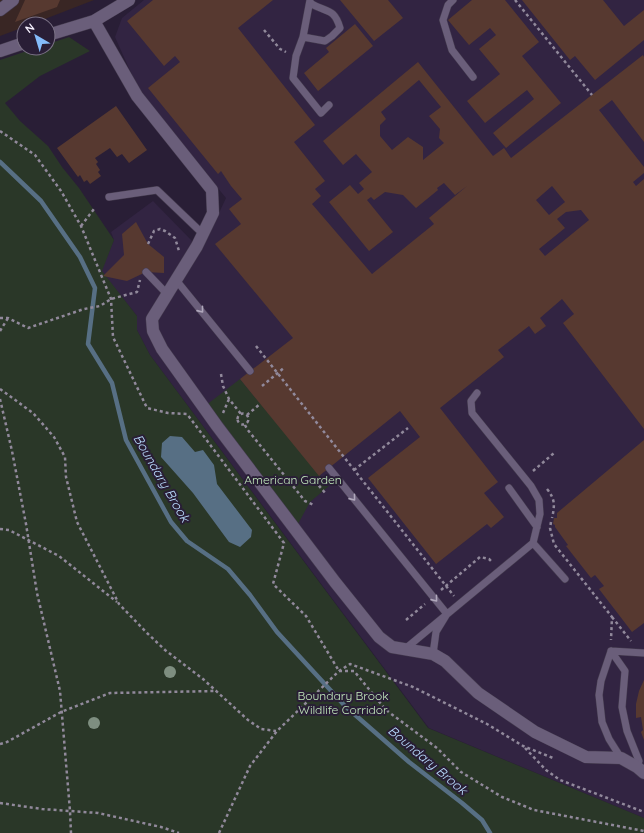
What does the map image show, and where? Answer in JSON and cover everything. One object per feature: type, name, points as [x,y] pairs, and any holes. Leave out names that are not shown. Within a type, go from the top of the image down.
[{"type":"street","points":[[0,10],[13,0]]},
{"type":"street","points":[[56,33],[94,21],[129,0]]},
{"type":"street","points":[[94,21],[137,96],[212,190],[212,213],[203,234],[168,295],[152,319],[154,331],[162,349],[217,426],[335,582],[379,637],[392,647],[433,654],[445,661],[478,693],[535,732],[586,757],[621,758],[640,770]]},
{"type":"street","points":[[0,51],[16,46]]},
{"type":"lane","points":[[454,0],[448,5],[442,20],[452,50],[473,77]]},
{"type":"lane","points":[[310,1],[303,38],[296,56],[293,78],[321,113],[329,105]]},
{"type":"lane","points":[[303,38],[325,41],[340,28],[337,19],[329,11],[316,7],[310,1]]},
{"type":"lane","points":[[108,197],[157,190],[203,234]]},
{"type":"lane","points":[[144,273],[168,295]]},
{"type":"lane","points":[[176,280],[250,371]]},
{"type":"lane","points":[[405,649],[533,543],[540,514],[538,500],[531,486],[472,413],[471,402],[477,393]]},
{"type":"lane","points":[[329,468],[448,614]]},
{"type":"lane","points":[[509,488],[537,527]]},
{"type":"lane","points":[[533,543],[565,579]]},
{"type":"lane","points":[[433,654],[436,632],[448,614]]},
{"type":"lane","points":[[611,651],[644,654]]},
{"type":"lane","points":[[611,651],[601,681],[599,695],[602,722],[608,739],[621,758]]},
{"type":"lane","points":[[611,651],[625,671],[622,707],[627,731],[639,761],[640,770]]},
{"type":"path","points":[[515,0],[592,95]]},
{"type":"path","points":[[264,30],[280,49],[296,56]]},
{"type":"path","points":[[0,131],[35,155],[61,191],[81,226],[111,299],[113,337],[147,408],[168,413],[187,414],[284,543],[273,584],[306,616],[339,671]]},
{"type":"path","points":[[81,226],[94,209]]},
{"type":"path","points":[[148,244],[154,232],[160,229],[165,231],[175,238],[184,267]]},
{"type":"path","points":[[0,318],[8,318],[28,328],[84,309],[100,306],[111,299],[137,292],[144,273]]},
{"type":"path","points":[[0,331],[8,318]]},
{"type":"path","points":[[256,346],[460,603]]},
{"type":"path","points":[[262,386],[285,367]]},
{"type":"path","points":[[221,374],[223,386],[229,399],[241,414],[248,415]]},
{"type":"path","points":[[0,389],[33,413],[54,437],[65,457],[66,477],[77,522],[119,604]]},
{"type":"path","points":[[0,399],[12,451],[29,540],[37,593],[60,691],[71,833]]},
{"type":"path","points":[[248,415],[260,404]]},
{"type":"path","points":[[241,414],[238,417],[238,421],[242,425],[245,424]]},
{"type":"path","points":[[245,424],[249,420],[248,415]]},
{"type":"path","points":[[245,424],[247,429],[304,501],[314,505]]},
{"type":"path","points":[[354,470],[408,428]]},
{"type":"path","points":[[538,476],[533,470],[554,453]]},
{"type":"path","points":[[315,480],[326,494]]},
{"type":"path","points":[[547,489],[552,495],[555,506],[550,528],[554,544],[634,645]]},
{"type":"path","points":[[0,529],[9,530],[60,556],[119,604],[165,650],[203,679],[248,720],[261,729],[277,731]]},
{"type":"path","points":[[406,620],[480,557],[489,559],[499,571]]},
{"type":"path","points":[[611,651],[612,616]]},
{"type":"path","points":[[218,833],[250,766],[277,731],[332,677],[350,664],[413,687],[487,724],[523,746],[546,770],[560,780],[644,812]]},
{"type":"path","points":[[339,671],[354,671],[386,710],[437,748],[462,772],[502,797],[534,810],[644,831]]},
{"type":"path","points":[[0,744],[7,742],[61,712],[110,693],[216,690]]},
{"type":"path","points":[[0,803],[42,809],[98,813],[161,827],[179,833]]},
{"type":"shaded area","points":[[0,0],[94,0],[53,16],[16,16],[16,30],[0,36]]},
{"type":"shaded area","points":[[144,0],[644,0],[644,818],[429,728],[150,355],[137,330],[137,316],[101,271],[114,240],[111,232],[153,201],[193,242],[203,247],[226,198],[140,93],[115,37],[122,18]]},
{"type":"green space","name":"Boundary Brook Wildlife Corridor","points":[[69,37],[90,51],[40,76],[5,103],[20,121],[48,146],[62,167],[79,188],[114,240],[102,271],[137,316],[137,330],[150,355],[428,728],[644,818],[644,833],[0,833],[0,60],[16,55],[16,56],[56,56],[56,41]]},
{"type":"green space","name":"American Garden","points":[[240,379],[329,486],[310,502],[298,524],[205,406]]},
{"type":"water","points":[[170,436],[182,437],[195,452],[203,450],[214,465],[217,484],[252,530],[251,537],[240,547],[229,542],[193,493],[161,457],[162,443]]},
{"type":"building","points":[[25,0],[60,0],[57,7],[32,16],[18,16]]},
{"type":"building","points":[[153,0],[273,0],[238,28],[315,125],[294,142],[325,181],[315,189],[321,196],[312,204],[372,274],[434,224],[429,218],[467,186],[455,195],[444,183],[437,188],[438,190],[416,208],[403,195],[385,192],[374,200],[371,197],[367,200],[393,232],[369,251],[329,202],[350,185],[358,194],[364,189],[359,183],[372,172],[356,154],[343,165],[323,141],[418,62],[493,156],[504,148],[511,158],[643,55],[644,142],[612,100],[599,110],[644,167],[644,173],[633,182],[636,186],[644,179],[644,429],[563,323],[574,314],[562,299],[540,318],[546,326],[535,334],[529,326],[498,350],[504,357],[440,408],[498,482],[484,493],[504,517],[491,528],[487,524],[436,564],[368,478],[420,437],[400,411],[319,476],[240,379],[293,338],[215,244],[241,224],[229,209],[242,199],[221,171],[218,174],[148,88],[180,62],[175,56],[164,66],[127,21]],"holes":[[[419,80],[441,107],[429,116],[440,129],[439,138],[444,143],[423,160],[423,147],[408,137],[392,150],[380,136],[380,125],[386,119],[381,112]],[[552,186],[565,202],[549,215],[536,200]],[[581,210],[589,220],[545,256],[539,249],[565,228],[557,219],[566,212]]]},
{"type":"building","points":[[340,0],[388,0],[403,18],[374,41]]},
{"type":"building","points":[[472,0],[505,0],[539,42],[522,56],[561,103],[506,148],[493,133],[534,99],[527,90],[485,123],[467,101],[500,74],[479,49],[496,35],[490,28],[469,45],[448,20]]},
{"type":"building","points":[[522,0],[603,0],[624,26],[644,10],[644,40],[595,80],[575,56],[570,60]]},
{"type":"building","points":[[355,24],[373,46],[318,91],[304,73],[329,52],[326,48]]},
{"type":"building","points":[[116,106],[147,150],[129,163],[122,154],[117,157],[110,148],[95,158],[98,162],[96,164],[100,170],[98,172],[101,176],[90,184],[87,180],[84,182],[80,175],[78,177],[57,148]]},
{"type":"building","points":[[136,222],[148,244],[164,257],[164,273],[146,272],[127,281],[103,276],[124,255],[122,234]]},
{"type":"building","points":[[644,440],[644,623],[632,632],[599,589],[604,586],[595,575],[591,578],[566,546],[568,545],[553,524],[554,518],[557,518],[557,513]]},
{"type":"building","points":[[644,680],[644,740],[641,732],[643,730],[641,717],[636,718],[636,704],[639,691]]},
{"type":"waterway","name":"Boundary Brook","points":[[0,162],[41,201],[80,257],[95,288],[88,344],[112,383],[126,440],[171,522],[187,541],[228,569],[250,595],[277,632],[345,706],[409,762],[482,820],[490,833]]}]
